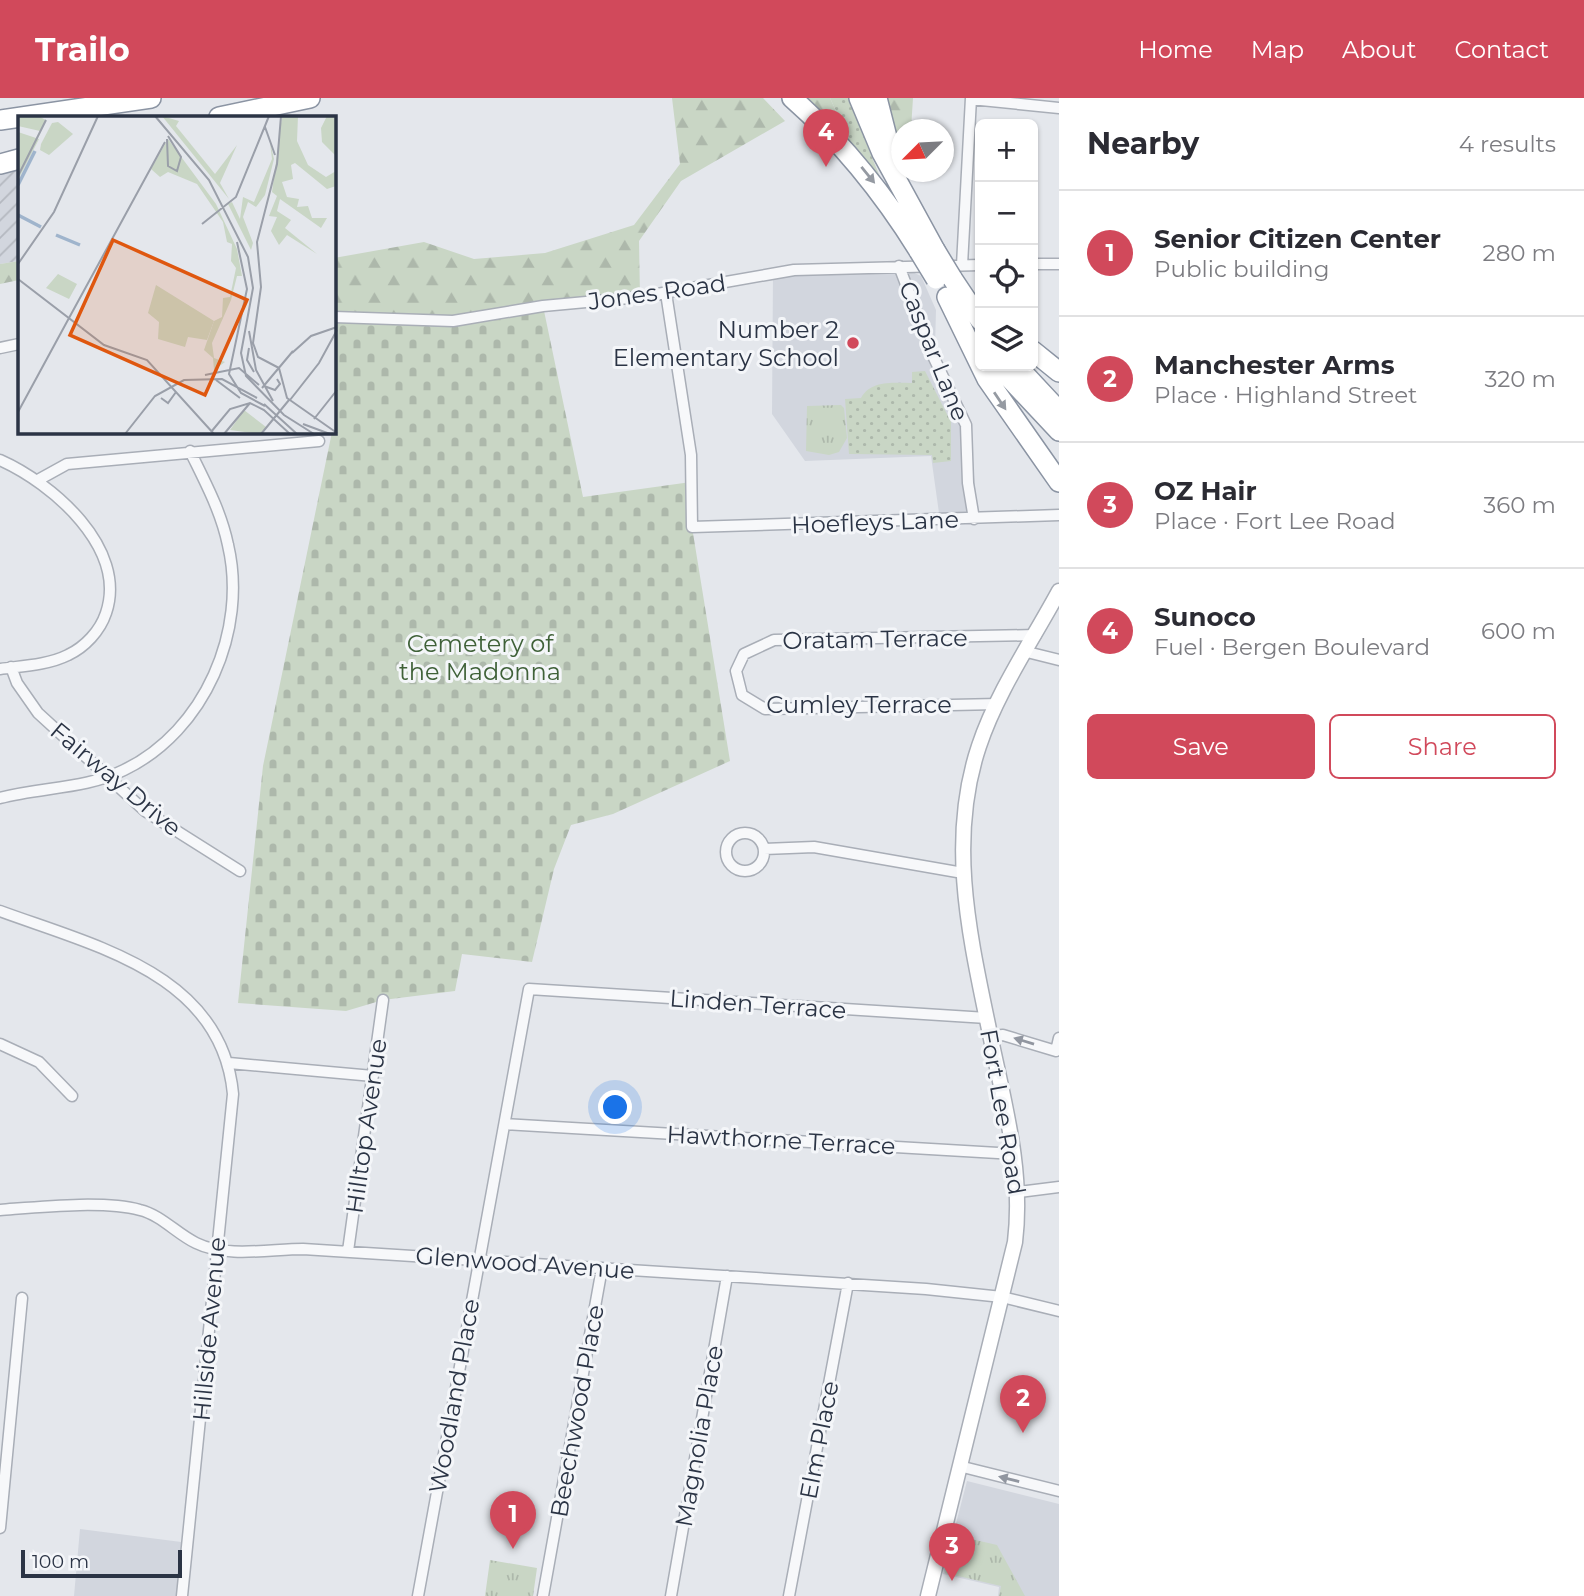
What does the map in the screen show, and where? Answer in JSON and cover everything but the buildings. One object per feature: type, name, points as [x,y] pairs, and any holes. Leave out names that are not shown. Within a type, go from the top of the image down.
[{"type":"highway","points":[[0,118],[44,98]]},
{"type":"highway","points":[[0,118],[151,98]]},
{"type":"highway","points":[[224,116],[310,98]]},
{"type":"highway","points":[[792,98],[835,137],[870,178],[975,314]]},
{"type":"highway","points":[[859,98],[882,153],[924,230]]},
{"type":"highway","points":[[877,98],[890,147],[924,230],[927,250]]},
{"type":"highway","points":[[0,163],[18,159]]},
{"type":"highway","points":[[949,280],[979,308]]},
{"type":"highway","points":[[949,280],[975,334]]},
{"type":"highway","points":[[949,280],[987,379],[1059,482]]},
{"type":"highway","points":[[1038,355],[1059,372]]},
{"type":"highway","points":[[1003,371],[1059,430]]},
{"type":"highway","points":[[1022,371],[1059,411]]},
{"type":"main road","name":"Fort Lee Road","points":[[928,1596],[1015,1242],[1019,1192],[1015,1154],[968,923],[962,873],[970,779],[979,747],[998,704],[1059,591]]},
{"type":"street","points":[[949,280],[971,98],[1059,108]]},
{"type":"street","points":[[1038,264],[1059,264]]},
{"type":"street","name":"Jones Road","points":[[336,317],[453,321],[543,306],[666,293],[794,270],[900,266],[949,280],[975,267]]},
{"type":"street","name":"Caspar Lane","points":[[900,266],[934,358],[966,425],[968,483],[974,519]]},
{"type":"street","name":"Hoefleys Lane","points":[[666,293],[691,454],[692,527],[1059,515]]},
{"type":"street","points":[[0,348],[18,344]]},
{"type":"street","points":[[38,480],[67,464],[319,441]]},
{"type":"street","points":[[0,799],[108,777],[132,766],[157,748],[190,714],[213,677],[228,633],[233,590],[229,547],[216,506],[190,451]]},
{"type":"street","points":[[1,463],[38,480],[90,533],[103,552],[110,577],[109,604],[98,629],[78,649],[53,661],[6,668]]},
{"type":"street","name":"Oratam Terrace","points":[[736,677],[744,654],[774,640],[1035,635]]},
{"type":"street","points":[[1027,652],[1059,660]]},
{"type":"street","name":"Fairway Drive","points":[[6,668],[38,713],[108,777],[160,822],[240,871]]},
{"type":"street","name":"Cumley Terrace","points":[[736,677],[742,695],[765,709],[998,704]]},
{"type":"street","points":[[764,849],[814,847],[962,873]]},
{"type":"street","name":"Hillside Avenue","points":[[0,911],[120,956],[148,970],[177,991],[203,1016],[214,1030],[229,1063],[233,1094],[182,1596]]},
{"type":"street","name":"Linden Terrace","points":[[529,989],[987,1018]]},
{"type":"street","name":"Woodland Place","points":[[418,1596],[529,989]]},
{"type":"street","name":"Hilltop Avenue","points":[[348,1251],[383,1000]]},
{"type":"street","points":[[991,1036],[1003,1035],[1056,1051],[1059,1038]]},
{"type":"street","points":[[0,1044],[39,1062],[72,1096]]},
{"type":"street","points":[[229,1063],[373,1076]]},
{"type":"street","name":"Hawthorne Terrace","points":[[505,1124],[1015,1154]]},
{"type":"street","points":[[1019,1192],[1059,1187]]},
{"type":"street","name":"Glenwood Avenue","points":[[0,1210],[48,1206],[124,1207],[144,1211],[194,1242],[218,1250],[348,1251],[848,1283],[1002,1297],[1059,1311]]},
{"type":"street","name":"Beechwood Place","points":[[543,1596],[603,1268]]},
{"type":"street","name":"Magnolia Place","points":[[671,1596],[727,1276]]},
{"type":"street","name":"Elm Place","points":[[789,1596],[848,1283]]},
{"type":"street","points":[[0,1528],[22,1298]]},
{"type":"street","points":[[959,1466],[1059,1491]]},
{"type":"shaded area","points":[[18,159],[18,261],[0,264],[0,163]]},
{"type":"shaded area","points":[[899,266],[921,276],[936,310],[935,347],[970,426],[977,511],[939,513],[931,456],[805,461],[772,414],[773,274]]},
{"type":"shaded area","points":[[967,1481],[1059,1504],[1059,1596],[998,1596],[999,1587],[943,1574]]},
{"type":"shaded area","points":[[80,1529],[189,1543],[182,1596],[74,1596]]},
{"type":"green space","points":[[672,98],[763,98],[785,121],[681,181],[639,241],[640,297],[453,321],[336,316],[336,258],[424,242],[474,259],[545,253],[634,225],[680,164]]},
{"type":"green space","points":[[806,98],[830,98],[836,111],[833,124]]},
{"type":"green space","points":[[830,98],[848,98],[882,182],[833,124],[836,111]]},
{"type":"green space","points":[[886,98],[913,98],[912,119],[891,120]]},
{"type":"green space","points":[[18,261],[18,280],[0,284],[0,264]]},
{"type":"green space","name":"Cemetery of the Madonna","points":[[543,306],[583,497],[691,482],[692,527],[730,761],[613,814],[571,825],[554,869],[532,962],[462,954],[455,991],[383,1000],[346,1011],[238,1003],[263,766],[332,434],[336,434],[336,316],[453,321]]},
{"type":"green space","points":[[925,371],[951,422],[951,461],[933,463],[932,455],[849,454],[845,399],[861,398],[865,392],[877,385],[912,383],[912,372]]},
{"type":"green space","points":[[841,405],[844,408],[847,438],[839,452],[829,455],[806,451],[807,406]]},
{"type":"green space","points":[[954,1535],[997,1545],[1025,1596],[999,1596],[1001,1586],[945,1573]]},
{"type":"green space","points":[[490,1560],[537,1568],[533,1596],[485,1596]]},
{"type":"place","name":"Sunoco","points":[[826,167]]},
{"type":"place","name":"Number 2 Elementary School","points":[[853,343]]},
{"type":"place","name":"Manchester Arms","points":[[1023,1433]]},
{"type":"place","name":"Senior Citizen Center","points":[[513,1549]]},
{"type":"place","name":"OZ Hair","points":[[952,1581]]}]
